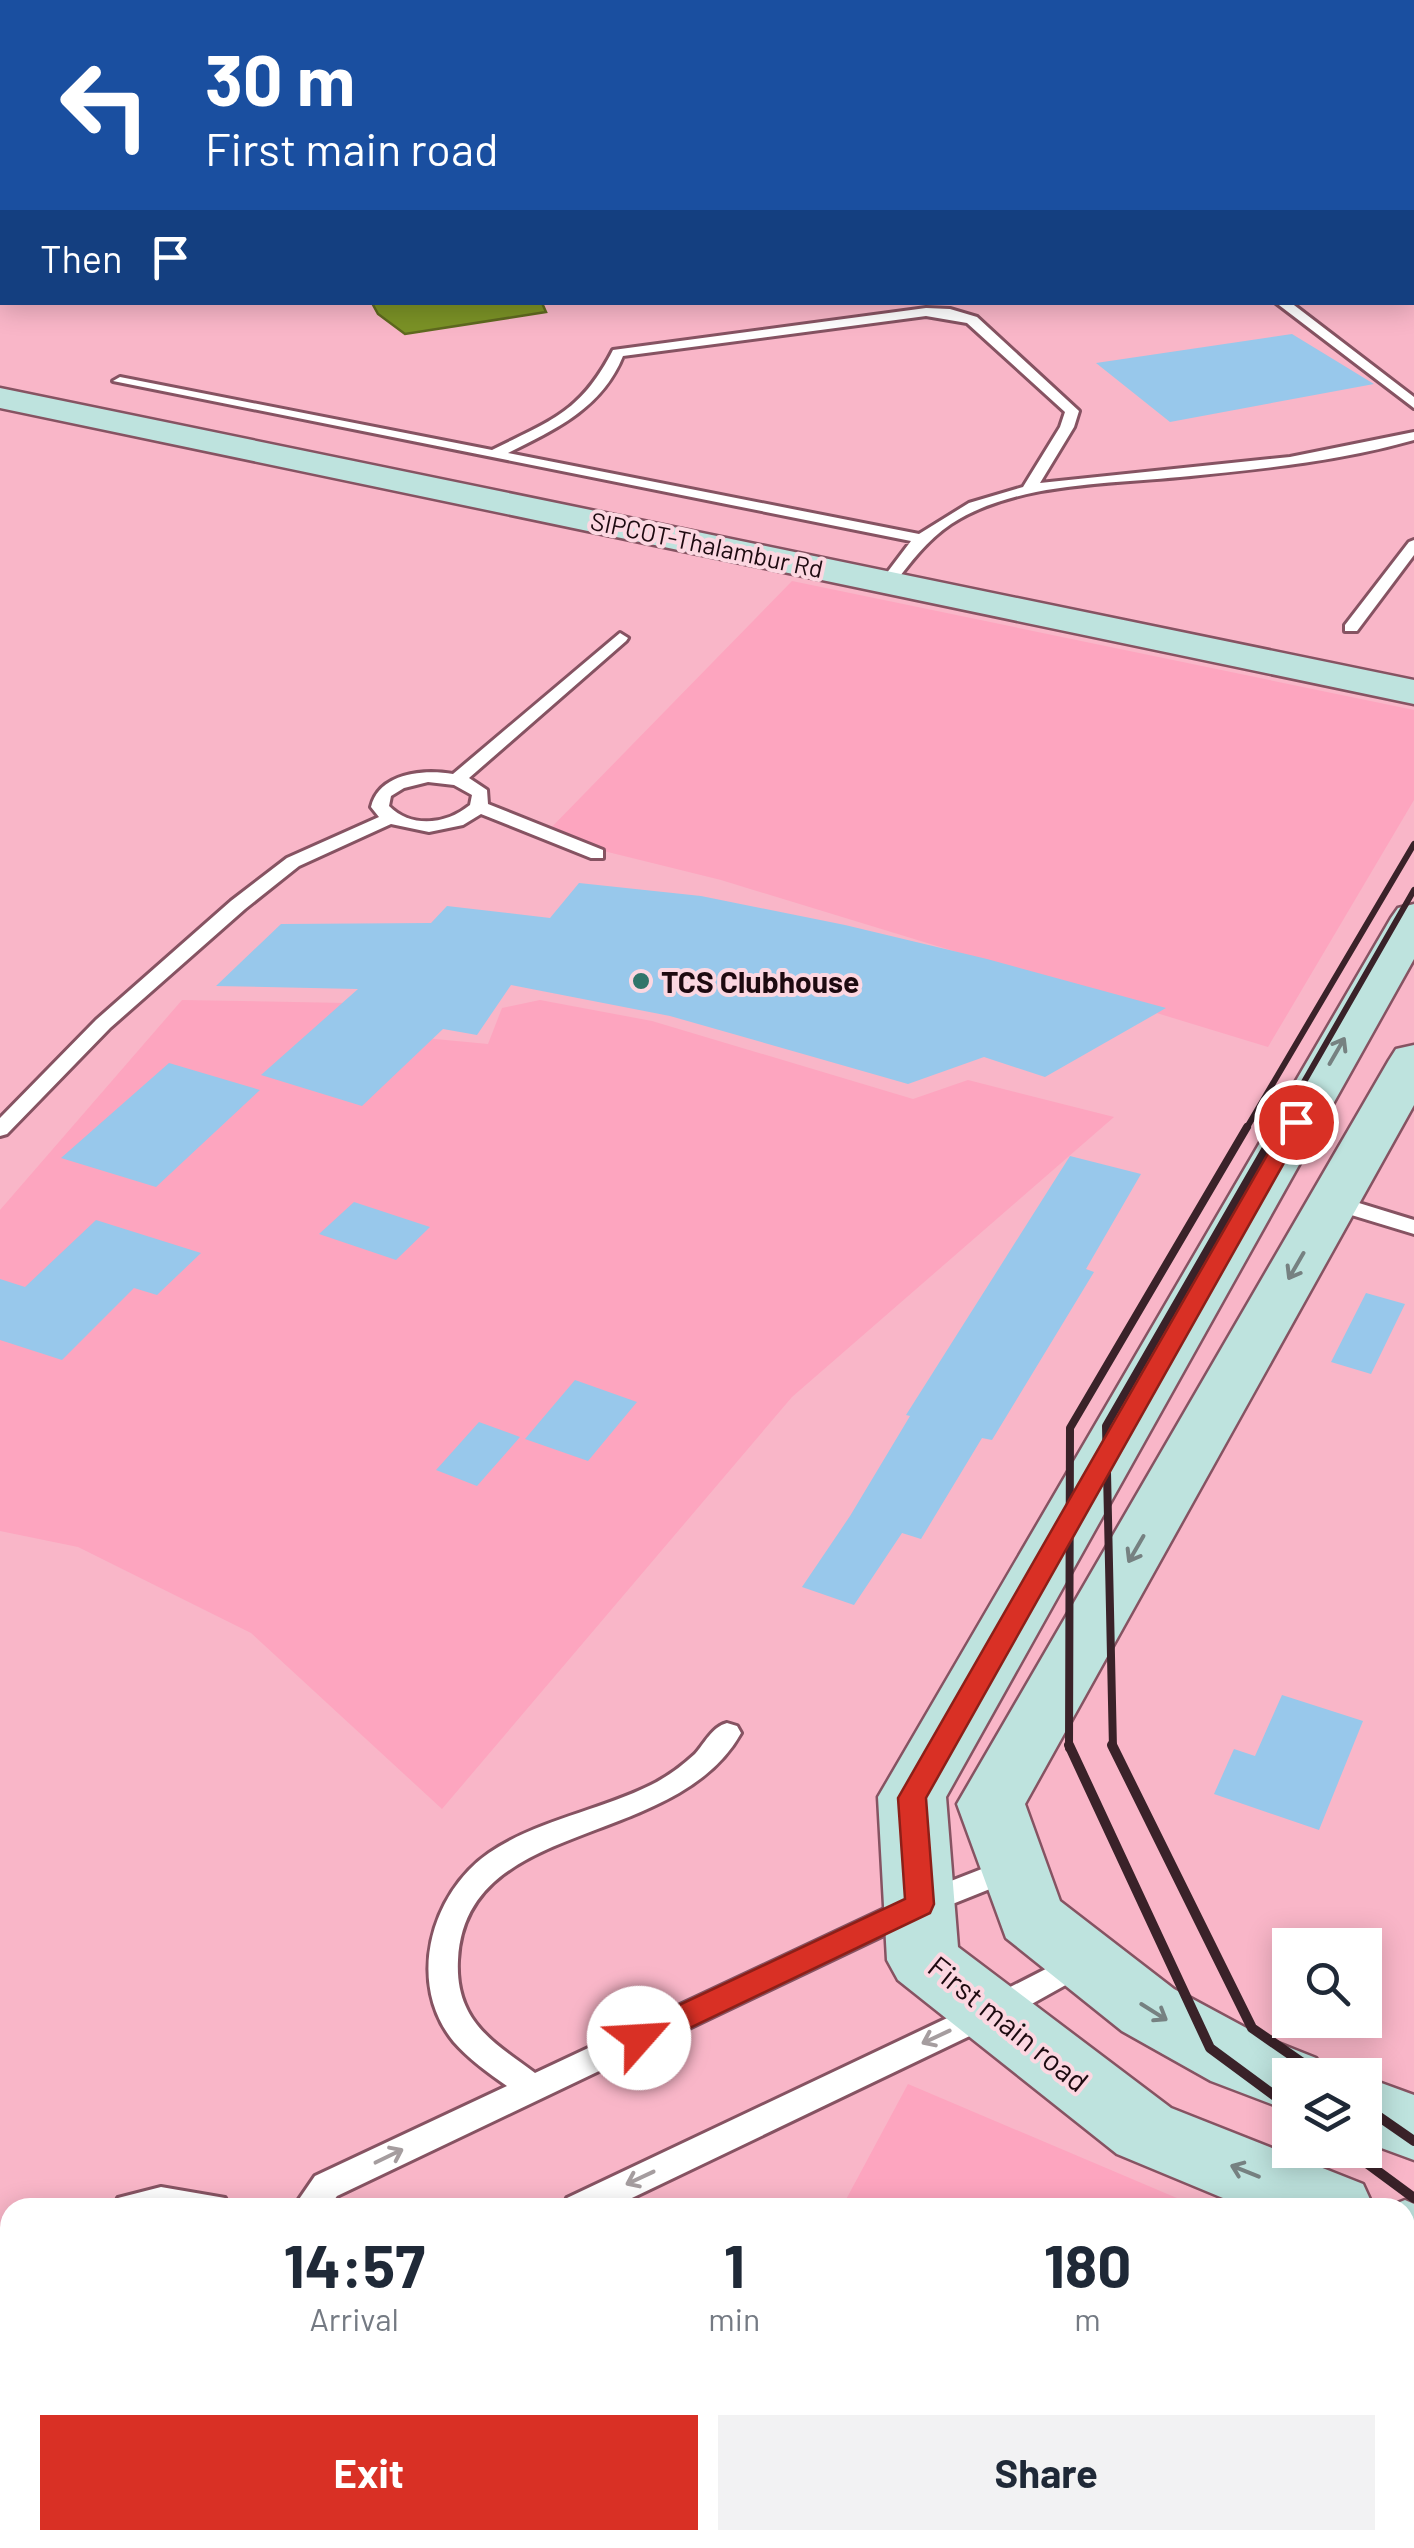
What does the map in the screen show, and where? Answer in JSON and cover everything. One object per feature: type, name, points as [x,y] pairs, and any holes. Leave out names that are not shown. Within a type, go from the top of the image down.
[{"type":"street","name":"SIPCOT-Thalambur Rd","points":[[0,398],[1414,692]]},
{"type":"street","name":"First main road","points":[[1311,2198],[1144,2131],[924,1960],[912,1798],[1414,918]]},
{"type":"street","points":[[1272,2073],[1236,2059],[1148,2010],[1030,1918],[991,1804],[1414,1060]]},
{"type":"street","points":[[1382,2116],[1414,2128]]},
{"type":"lane","points":[[1285,305],[1414,404]]},
{"type":"lane","points":[[493,455],[582,410],[615,364],[618,352],[950,312],[972,320],[1072,411],[1067,427],[1026,492]]},
{"type":"lane","points":[[120,381],[922,539]]},
{"type":"lane","points":[[888,582],[922,539],[961,514],[1026,492],[1069,482],[1350,452],[1414,436]]},
{"type":"lane","points":[[1351,628],[1414,546]]},
{"type":"lane","points":[[457,779],[620,638]]},
{"type":"lane","points":[[420,778],[457,779],[481,794],[479,807],[465,818],[440,825],[412,825],[391,818],[380,807],[389,788],[420,778]]},
{"type":"lane","points":[[479,807],[596,854]]},
{"type":"lane","points":[[0,1130],[103,1024],[238,905],[293,862],[391,818]]},
{"type":"lane","points":[[1333,1202],[1414,1227]]},
{"type":"lane","points":[[532,2088],[466,2038],[440,1984],[449,1916],[482,1875],[528,1842],[664,1791],[708,1761],[726,1733]]},
{"type":"lane","points":[[317,2198],[326,2186],[920,1904],[1014,1868]]},
{"type":"lane","points":[[599,2198],[990,2012],[1086,1961]]},
{"type":"shaded area","points":[[0,305],[1414,305],[1414,2198],[0,2198]]},
{"type":"shaded area","points":[[373,305],[543,305],[546,312],[405,334],[378,314]]},
{"type":"shaded area","points":[[792,581],[1414,710],[1414,800],[1268,1047],[721,880],[543,836]]},
{"type":"shaded area","points":[[182,1000],[400,1004],[403,1036],[488,1044],[502,1008],[540,1000],[652,1021],[913,1099],[968,1080],[1114,1117],[792,1397],[442,1809],[251,1633],[78,1547],[0,1531],[0,1210]]},
{"type":"shaded area","points":[[908,2084],[1177,2198],[847,2198]]},
{"type":"building","points":[[1292,334],[1374,384],[1170,422],[1096,363]]},
{"type":"building","name":"TCS Clubhouse","points":[[579,883],[701,896],[845,925],[1166,1008],[1045,1077],[984,1057],[908,1084],[670,1016],[511,985],[477,1035],[443,1029],[362,1106],[261,1075],[358,989],[216,986],[281,924],[431,923],[447,906],[550,918]]},
{"type":"building","points":[[169,1063],[260,1090],[156,1187],[61,1158]]},
{"type":"building","points":[[1070,1156],[1141,1174],[1086,1269],[1094,1272],[992,1440],[982,1438],[921,1539],[902,1533],[854,1605],[802,1587],[850,1516],[910,1416],[906,1415]]},
{"type":"building","points":[[354,1202],[430,1227],[396,1260],[319,1234]]},
{"type":"building","points":[[96,1220],[201,1253],[157,1295],[134,1288],[62,1360],[0,1340],[0,1279],[25,1287]]},
{"type":"building","points":[[1366,1293],[1405,1304],[1371,1374],[1331,1362]]},
{"type":"building","points":[[575,1380],[637,1402],[588,1461],[525,1439]]},
{"type":"building","points":[[479,1422],[520,1437],[477,1486],[436,1470]]},
{"type":"building","points":[[1282,1695],[1363,1721],[1319,1830],[1214,1794],[1234,1749],[1255,1756]]},
{"type":"railway","points":[[1246,1129],[1414,844]]},
{"type":"railway","points":[[1277,1129],[1414,890]]},
{"type":"railway","points":[[1069,1745],[1070,1428],[1247,1127]]},
{"type":"railway","points":[[1113,1747],[1106,1426],[1278,1127]]},
{"type":"railway","points":[[1069,1745],[1210,2048],[1272,2094]]},
{"type":"railway","points":[[1113,1747],[1252,2028],[1295,2058]]},
{"type":"railway","points":[[1382,2119],[1414,2141]]},
{"type":"railway","points":[[1373,2168],[1414,2198]]},
{"type":"place","name":"TCS Clubhouse","points":[[641,981]]},
{"type":"route","points":[[639,2038],[920,1904],[912,1798],[1022,1598],[1296,1122]]}]
